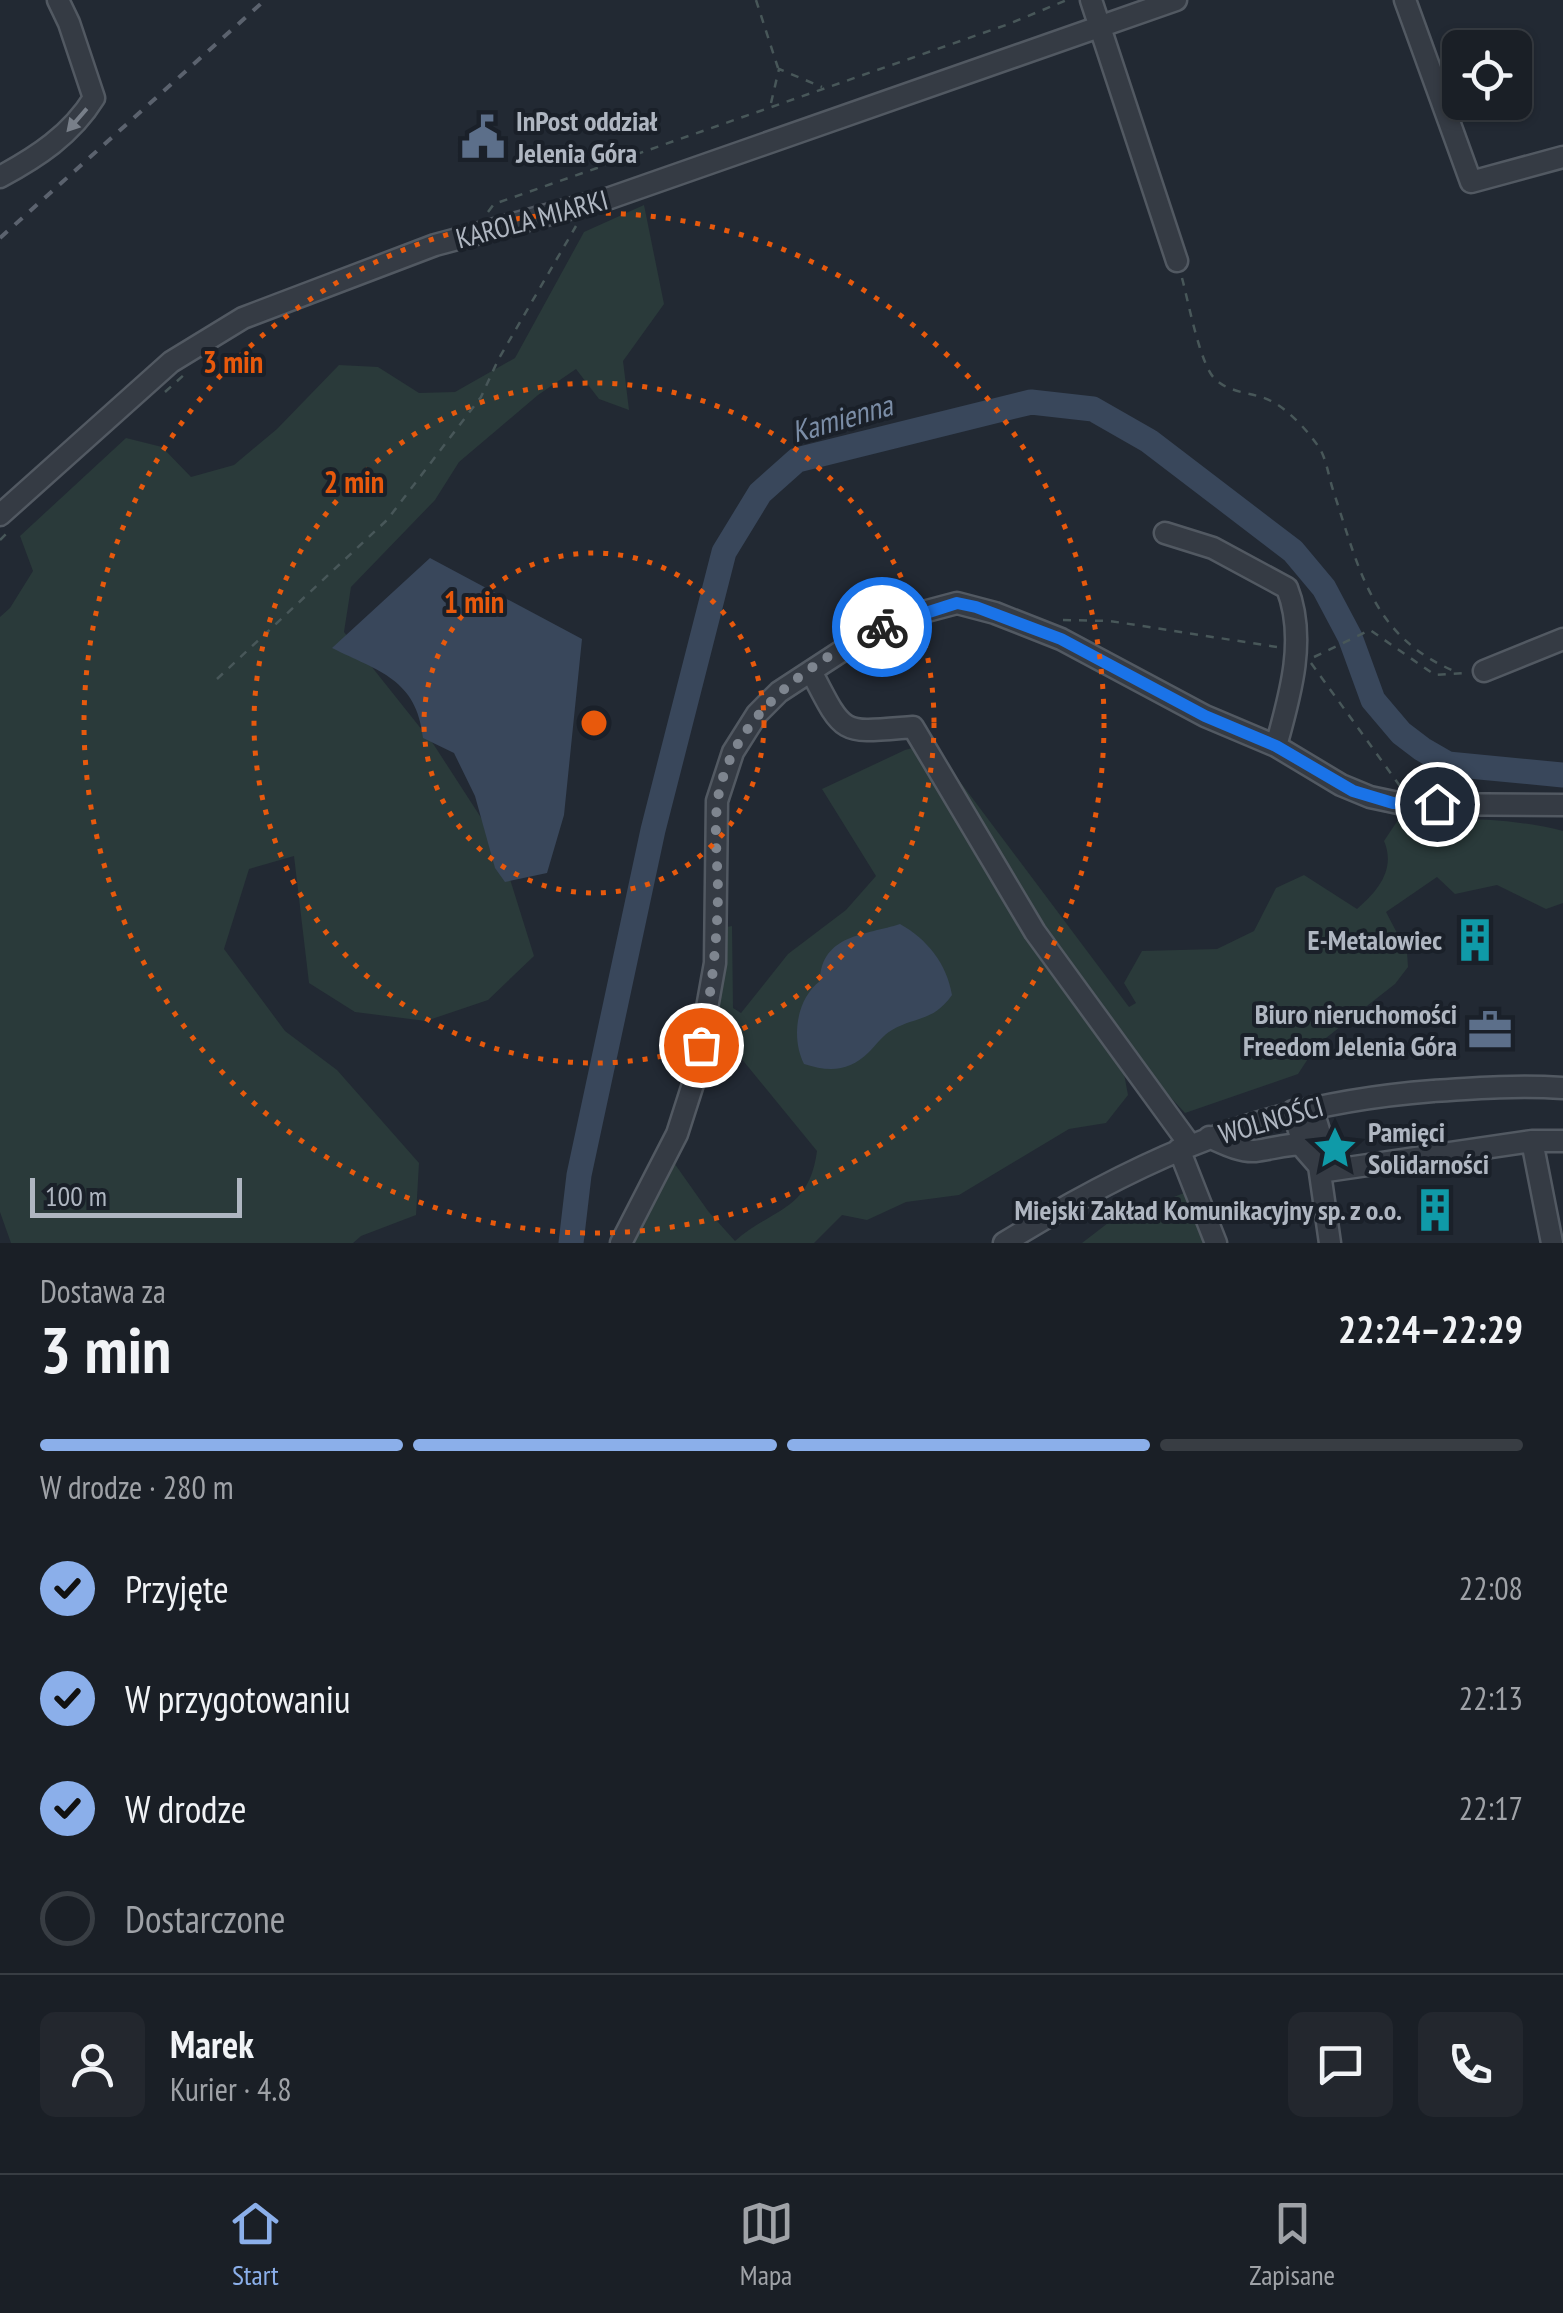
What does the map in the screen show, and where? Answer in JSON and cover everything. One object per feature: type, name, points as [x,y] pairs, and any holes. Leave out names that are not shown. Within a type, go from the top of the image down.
[{"type":"street","points":[[0,178],[36,157],[79,122],[94,98],[58,0]]},
{"type":"street","points":[[1091,0],[1177,261]]},
{"type":"street","name":"KAROLA MIARKI","points":[[7,521],[171,362],[230,326],[334,281],[435,245],[579,209],[1176,0]]},
{"type":"street","points":[[1405,0],[1470,182],[1563,156]]},
{"type":"street","points":[[1165,533],[1213,548],[1281,582],[1291,599],[1302,656],[1276,746]]},
{"type":"street","points":[[621,1243],[677,1134],[694,1082],[715,963],[717,801],[725,770],[757,714],[780,692],[856,641],[897,620],[957,603],[967,604],[1061,639],[1205,716],[1276,746],[1341,785],[1393,803],[1563,806]]},
{"type":"street","points":[[1484,671],[1563,639]]},
{"type":"street","points":[[811,671],[841,724],[856,732],[912,726],[1035,932],[1193,1144],[1216,1243]]},
{"type":"street","name":"WOLNOŚCI","points":[[1004,1243],[1102,1185],[1193,1144],[1302,1109],[1370,1096],[1513,1085],[1563,1088]]},
{"type":"street","points":[[1302,1109],[1304,1144],[1320,1169]]},
{"type":"street","points":[[1302,1109],[1324,1146],[1320,1169],[1330,1243]]},
{"type":"street","points":[[1320,1169],[1532,1141],[1563,1142]]},
{"type":"street","points":[[1532,1141],[1552,1243]]},
{"type":"street","points":[[1193,1144],[1255,1151],[1304,1144]]},
{"type":"path","points":[[756,0],[779,69],[770,106]]},
{"type":"path","points":[[490,220],[488,210],[494,204],[1068,0]]},
{"type":"path","points":[[779,69],[824,88]]},
{"type":"path","points":[[216,679],[387,520],[480,397],[578,224],[579,209]]},
{"type":"path","points":[[1058,620],[1110,621],[1302,656],[1330,650],[1370,630],[1434,675],[1459,673],[1432,662],[1394,632],[1378,612],[1364,584],[1322,451],[1272,401],[1240,393],[1213,378],[1200,348],[1177,261]]},
{"type":"path","points":[[157,399],[194,366]]},
{"type":"path","points":[[0,540],[7,521]]},
{"type":"path","points":[[1302,656],[1402,788]]},
{"type":"shaded area","points":[[644,205],[664,304],[623,361],[629,410],[599,399],[576,369],[538,395],[459,462],[435,500],[351,587],[344,632],[434,745],[500,847],[534,956],[488,1000],[426,1021],[355,1012],[309,983],[294,856],[249,869],[224,949],[285,1031],[337,1070],[419,1163],[416,1215],[361,1236],[353,1243],[11,1243],[0,1212],[0,617],[33,571],[20,536],[126,438],[162,447],[191,477],[234,465],[277,429],[339,365],[378,367],[419,393],[455,392],[515,358],[584,232]]},
{"type":"shaded area","points":[[931,743],[1129,1007],[1136,1003],[1124,983],[1142,951],[1217,949],[1254,931],[1276,888],[1304,875],[1357,909],[1383,879],[1388,861],[1384,841],[1398,820],[1502,821],[1563,831],[1563,903],[1546,909],[1497,885],[1455,894],[1437,877],[1386,912],[1407,952],[1408,967],[1395,984],[1317,1045],[1298,1074],[1185,1113],[1137,1061],[1122,1063],[1128,1095],[1106,1123],[1069,1129],[959,1195],[906,1202],[867,1220],[842,1215],[814,1243],[630,1243],[672,1160],[735,1241],[787,1206],[806,1186],[817,1151],[714,1025],[721,928],[732,926],[733,1008],[741,1013],[788,954],[846,910],[876,876],[822,789],[905,750]]},
{"type":"shaded area","points":[[1184,1193],[1205,1243],[1082,1243],[1108,1223]]},
{"type":"water","points":[[430,558],[582,639],[564,815],[547,873],[505,882],[495,868],[475,796],[454,753],[423,738],[413,702],[392,679],[332,648]]},
{"type":"water","points":[[900,924],[934,954],[946,973],[952,995],[931,1014],[888,1032],[869,1052],[846,1067],[830,1069],[804,1064],[798,1043],[798,1020],[806,998],[820,981],[828,954],[860,934]]},
{"type":"waterway","name":"Kamienna","points":[[571,1243],[579,1175],[653,830],[724,552],[760,493],[797,460],[1031,402],[1093,409],[1149,441],[1293,551],[1324,588],[1350,637],[1373,700],[1401,733],[1448,764],[1563,775]]},
{"type":"railway","points":[[0,238],[265,0]]},
{"type":"way so far","points":[[701,1045],[715,963],[717,801],[725,770],[748,726],[767,703],[840,651],[882,627]]},
{"type":"place","name":"InPost oddział Jelenia Góra","points":[[483,137]]},
{"type":"place","name":"E-Metalowiec","points":[[1475,940]]},
{"type":"place","name":"Biuro nieruchomości Freedom Jelenia Góra","points":[[1490,1030]]},
{"type":"place","name":"Pamięci Solidarności","points":[[1335,1148]]},
{"type":"place","name":"Miejski Zakład Komunikacyjny sp. z o.o.","points":[[1435,1210]]},
{"type":"route","points":[[882,627],[957,603],[976,607],[1061,639],[1205,716],[1276,746],[1353,791],[1393,803],[1437,804]]}]
